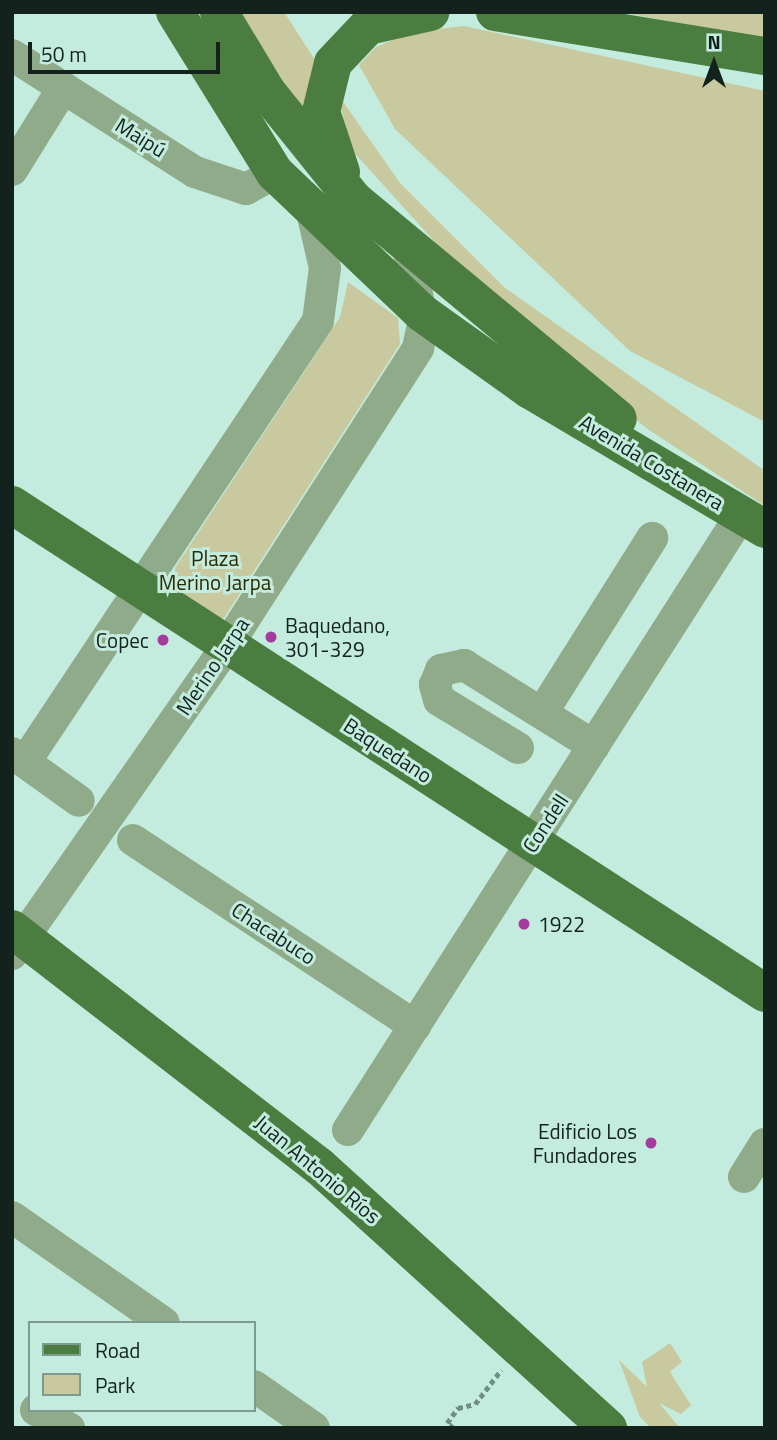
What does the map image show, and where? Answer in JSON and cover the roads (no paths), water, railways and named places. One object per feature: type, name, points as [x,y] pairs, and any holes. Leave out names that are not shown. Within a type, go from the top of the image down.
[{"type":"main road","name":"Avenida Costanera","points":[[175,12],[275,173],[313,216],[422,313],[530,390],[753,522]]},
{"type":"main road","name":"Avenida Costanera","points":[[219,12],[267,92],[353,199],[409,252],[753,522]]},
{"type":"main road","points":[[353,199],[323,130],[326,78],[342,49],[368,26],[400,14],[430,12]]},
{"type":"main road","points":[[495,12],[763,56]]},
{"type":"main road","name":"Baquedano","points":[[12,505],[765,993]]},
{"type":"main road","name":"Juan Antonio Ríos","points":[[16,940],[320,1167],[608,1428]]},
{"type":"street","name":"Maipú","points":[[12,55],[228,185],[255,188],[275,173]]},
{"type":"street","points":[[12,170],[63,88]]},
{"type":"street","points":[[79,801],[19,758],[140,589],[318,321],[325,268],[313,216]]},
{"type":"street","name":"Merino Jarpa","points":[[16,940],[227,646],[418,348],[422,313],[409,252]]},
{"type":"street","name":"Condell","points":[[348,1130],[594,746],[753,522]]},
{"type":"street","points":[[542,713],[652,538]]},
{"type":"street","points":[[518,748],[439,700],[435,685],[441,670],[464,665],[594,746]]},
{"type":"street","name":"Chacabuco","points":[[133,840],[415,1026]]},
{"type":"street","points":[[744,1177],[765,1144]]},
{"type":"street","points":[[12,1217],[161,1321]]},
{"type":"street","points":[[256,1387],[314,1428]]},
{"type":"place","name":"Baquedano, 301-329","points":[[271,637]]},
{"type":"place","name":"Copec","points":[[163,640]]},
{"type":"place","name":"1922","points":[[524,924]]},
{"type":"place","name":"Edificio Los Fundadores","points":[[651,1143]]},
{"type":"park label","name":"Plaza Merino Jarpa","points":[[215,570]]}]
